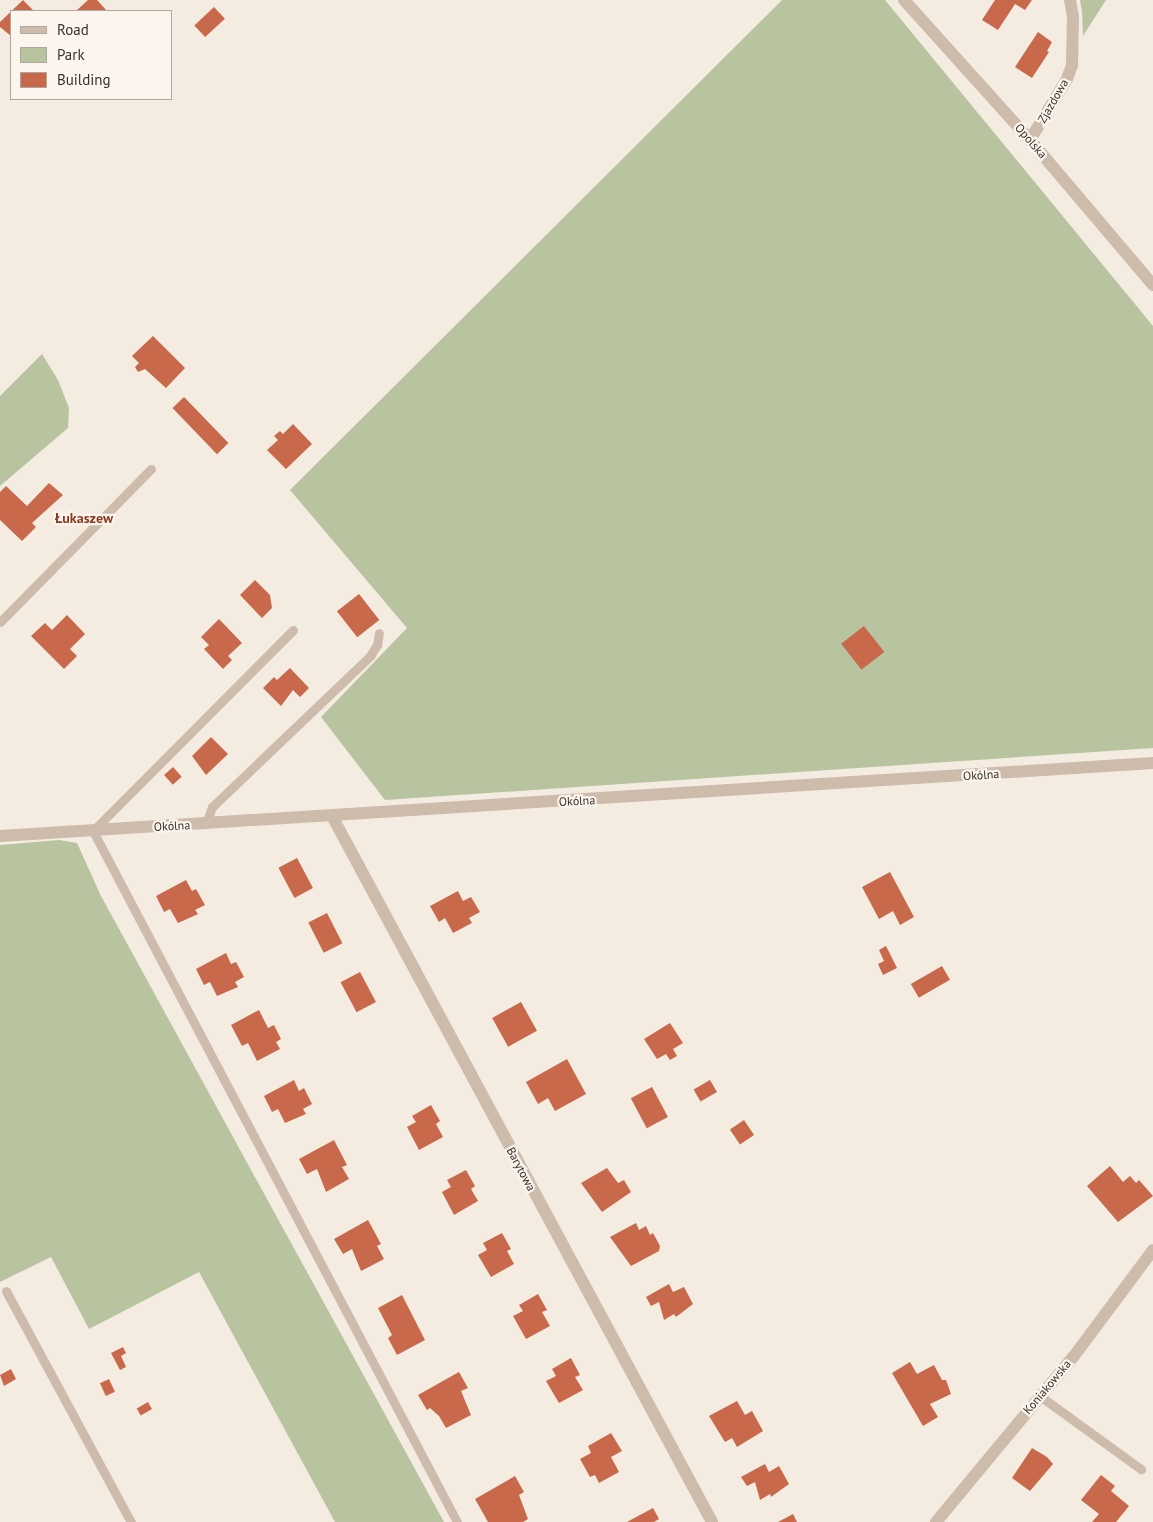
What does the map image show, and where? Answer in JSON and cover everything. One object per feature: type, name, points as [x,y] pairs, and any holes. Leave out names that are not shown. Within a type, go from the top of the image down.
[{"type":"street","name":"Opolska","points":[[904,0],[1030,140],[1153,286]]},
{"type":"street","name":"Zjazdowa","points":[[1030,140],[1067,79],[1072,65],[1073,17],[1070,0]]},
{"type":"street","name":"Okólna","points":[[0,836],[1153,763]]},
{"type":"street","name":"Barytowa","points":[[332,816],[712,1522]]},
{"type":"street","name":"Koniakowska","points":[[936,1522],[1040,1396],[1153,1250]]},
{"type":"lane","points":[[0,622],[151,469]]},
{"type":"lane","points":[[293,630],[93,831],[457,1522]]},
{"type":"lane","points":[[206,824],[212,807],[370,656],[377,645],[379,633]]},
{"type":"lane","points":[[6,1291],[130,1522]]},
{"type":"lane","points":[[1040,1396],[1141,1469]]},
{"type":"green space","points":[[782,0],[885,0],[1153,326],[1153,748],[385,800],[321,717],[407,628],[290,490]]},
{"type":"green space","points":[[1080,0],[1106,0],[1083,36],[1082,12]]},
{"type":"green space","points":[[42,354],[58,380],[69,408],[68,428],[0,486],[0,396]]},
{"type":"green space","points":[[59,840],[77,843],[101,896],[444,1522],[335,1522],[199,1272],[89,1329],[51,1257],[0,1282],[0,845]]},
{"type":"building","points":[[23,0],[33,10],[13,10]]},
{"type":"building","points":[[88,0],[97,0],[106,10],[77,10]]},
{"type":"building","points":[[995,0],[1032,0],[1025,10],[1015,4],[998,30],[982,20]]},
{"type":"building","points":[[214,7],[225,19],[205,37],[194,25]]},
{"type":"building","points":[[10,12],[10,35],[0,27],[0,22]]},
{"type":"building","points":[[1038,32],[1052,42],[1047,51],[1049,52],[1032,78],[1015,67]]},
{"type":"building","points":[[153,336],[185,368],[166,388],[145,369],[138,372],[135,367],[139,363],[132,356]]},
{"type":"building","points":[[184,397],[228,443],[217,454],[172,408]]},
{"type":"building","points":[[293,424],[312,444],[286,469],[267,450],[278,440],[274,436],[280,431],[283,434]]},
{"type":"building","points":[[49,483],[63,495],[32,523],[36,527],[22,541],[0,520],[0,492],[6,486],[27,506]]},
{"type":"building","points":[[255,580],[270,595],[272,608],[262,618],[240,595]]},
{"type":"building","points":[[359,594],[379,620],[357,637],[337,611]]},
{"type":"building","points":[[67,615],[85,634],[70,649],[77,656],[64,669],[31,636],[45,623],[52,630]]},
{"type":"building","points":[[219,619],[242,643],[228,656],[232,660],[223,669],[204,649],[209,645],[201,637]]},
{"type":"building","points":[[864,626],[884,652],[861,670],[841,644]]},
{"type":"building","points":[[290,668],[309,688],[300,697],[293,690],[281,706],[263,688],[274,677],[277,680]]},
{"type":"building","points":[[211,737],[228,754],[206,775],[192,756]]},
{"type":"building","points":[[173,767],[182,777],[173,785],[164,775]]},
{"type":"building","points":[[297,858],[313,888],[294,898],[278,868]]},
{"type":"building","points":[[890,872],[914,917],[900,925],[893,911],[879,919],[862,887]]},
{"type":"building","points":[[186,880],[192,891],[196,889],[205,905],[195,910],[198,914],[178,923],[170,909],[164,912],[156,896]]},
{"type":"building","points":[[458,891],[463,901],[471,897],[480,912],[469,918],[472,923],[453,933],[445,918],[439,922],[430,906]]},
{"type":"building","points":[[327,913],[342,943],[324,953],[308,923]]},
{"type":"building","points":[[886,946],[897,968],[883,975],[878,964],[884,961],[879,950]]},
{"type":"building","points":[[226,953],[231,964],[236,962],[244,977],[235,982],[238,987],[217,996],[210,982],[204,985],[196,969]]},
{"type":"building","points":[[942,966],[950,980],[919,998],[911,984]]},
{"type":"building","points":[[360,972],[376,1002],[357,1012],[341,982]]},
{"type":"building","points":[[521,1002],[537,1031],[508,1047],[492,1018]]},
{"type":"building","points":[[259,1010],[268,1028],[274,1025],[281,1039],[276,1042],[280,1049],[257,1061],[248,1043],[242,1046],[231,1025]]},
{"type":"building","points":[[670,1023],[683,1043],[673,1049],[677,1056],[670,1060],[666,1054],[657,1059],[644,1039]]},
{"type":"building","points":[[567,1059],[586,1094],[555,1111],[548,1098],[538,1104],[526,1082]]},
{"type":"building","points":[[294,1080],[299,1091],[304,1088],[312,1104],[303,1109],[306,1114],[285,1123],[278,1109],[272,1112],[264,1096]]},
{"type":"building","points":[[710,1080],[717,1092],[701,1102],[694,1090]]},
{"type":"building","points":[[652,1087],[668,1117],[647,1128],[631,1098]]},
{"type":"building","points":[[431,1105],[440,1121],[436,1124],[443,1137],[419,1150],[407,1127],[416,1122],[412,1116]]},
{"type":"building","points":[[744,1120],[754,1135],[740,1144],[730,1130]]},
{"type":"building","points":[[334,1140],[347,1165],[342,1167],[349,1179],[326,1192],[317,1169],[307,1174],[299,1159]]},
{"type":"building","points":[[1110,1166],[1123,1182],[1130,1176],[1136,1183],[1139,1180],[1153,1196],[1118,1222],[1087,1186]]},
{"type":"building","points":[[607,1168],[618,1183],[624,1180],[631,1192],[602,1212],[581,1183]]},
{"type":"building","points":[[466,1170],[475,1186],[471,1189],[478,1201],[454,1215],[442,1192],[451,1187],[447,1180]]},
{"type":"building","points":[[368,1220],[381,1244],[377,1246],[384,1259],[361,1271],[352,1249],[343,1254],[334,1239]]},
{"type":"building","points":[[636,1223],[639,1230],[646,1226],[650,1235],[653,1233],[660,1246],[659,1251],[631,1266],[610,1237]]},
{"type":"building","points":[[502,1233],[511,1249],[507,1251],[514,1264],[491,1277],[478,1255],[487,1250],[483,1243]]},
{"type":"building","points":[[669,1284],[673,1292],[684,1287],[693,1304],[676,1317],[674,1314],[664,1320],[659,1302],[651,1306],[646,1297]]},
{"type":"building","points":[[538,1294],[547,1310],[542,1312],[550,1326],[526,1339],[513,1316],[523,1311],[519,1305]]},
{"type":"building","points":[[402,1295],[425,1340],[397,1355],[388,1338],[392,1335],[378,1308]]},
{"type":"building","points":[[123,1347],[126,1353],[121,1356],[126,1367],[120,1370],[111,1353]]},
{"type":"building","points":[[571,1358],[580,1375],[575,1377],[583,1390],[559,1403],[546,1381],[556,1376],[552,1369]]},
{"type":"building","points":[[910,1362],[917,1374],[934,1365],[942,1380],[946,1380],[951,1394],[930,1404],[938,1417],[923,1426],[892,1373]]},
{"type":"building","points":[[11,1369],[16,1379],[4,1386],[0,1375]]},
{"type":"building","points":[[459,1372],[468,1388],[461,1391],[471,1415],[446,1428],[439,1416],[430,1408],[427,1410],[418,1395]]},
{"type":"building","points":[[109,1379],[115,1392],[106,1396],[100,1383]]},
{"type":"building","points":[[737,1401],[745,1415],[752,1411],[763,1431],[737,1447],[732,1438],[725,1442],[709,1416]]},
{"type":"building","points":[[148,1402],[152,1409],[141,1415],[137,1408]]},
{"type":"building","points":[[611,1433],[622,1451],[611,1457],[619,1472],[599,1483],[595,1475],[590,1477],[580,1459],[591,1453],[588,1446]]},
{"type":"building","points":[[1032,1448],[1047,1457],[1053,1464],[1030,1491],[1012,1478]]},
{"type":"building","points":[[765,1464],[769,1472],[779,1466],[789,1484],[771,1497],[770,1494],[760,1500],[755,1482],[747,1486],[741,1477]]},
{"type":"building","points":[[1101,1475],[1115,1486],[1111,1491],[1129,1506],[1116,1522],[1092,1522],[1099,1514],[1081,1500]]},
{"type":"building","points":[[515,1476],[524,1492],[519,1495],[528,1519],[523,1522],[488,1522],[475,1499]]},
{"type":"building","points":[[653,1508],[659,1519],[654,1522],[627,1522]]},
{"type":"building","points":[[793,1514],[797,1522],[778,1522]]},
{"type":"district","name":"Łukaszew","points":[[84,518]]}]
